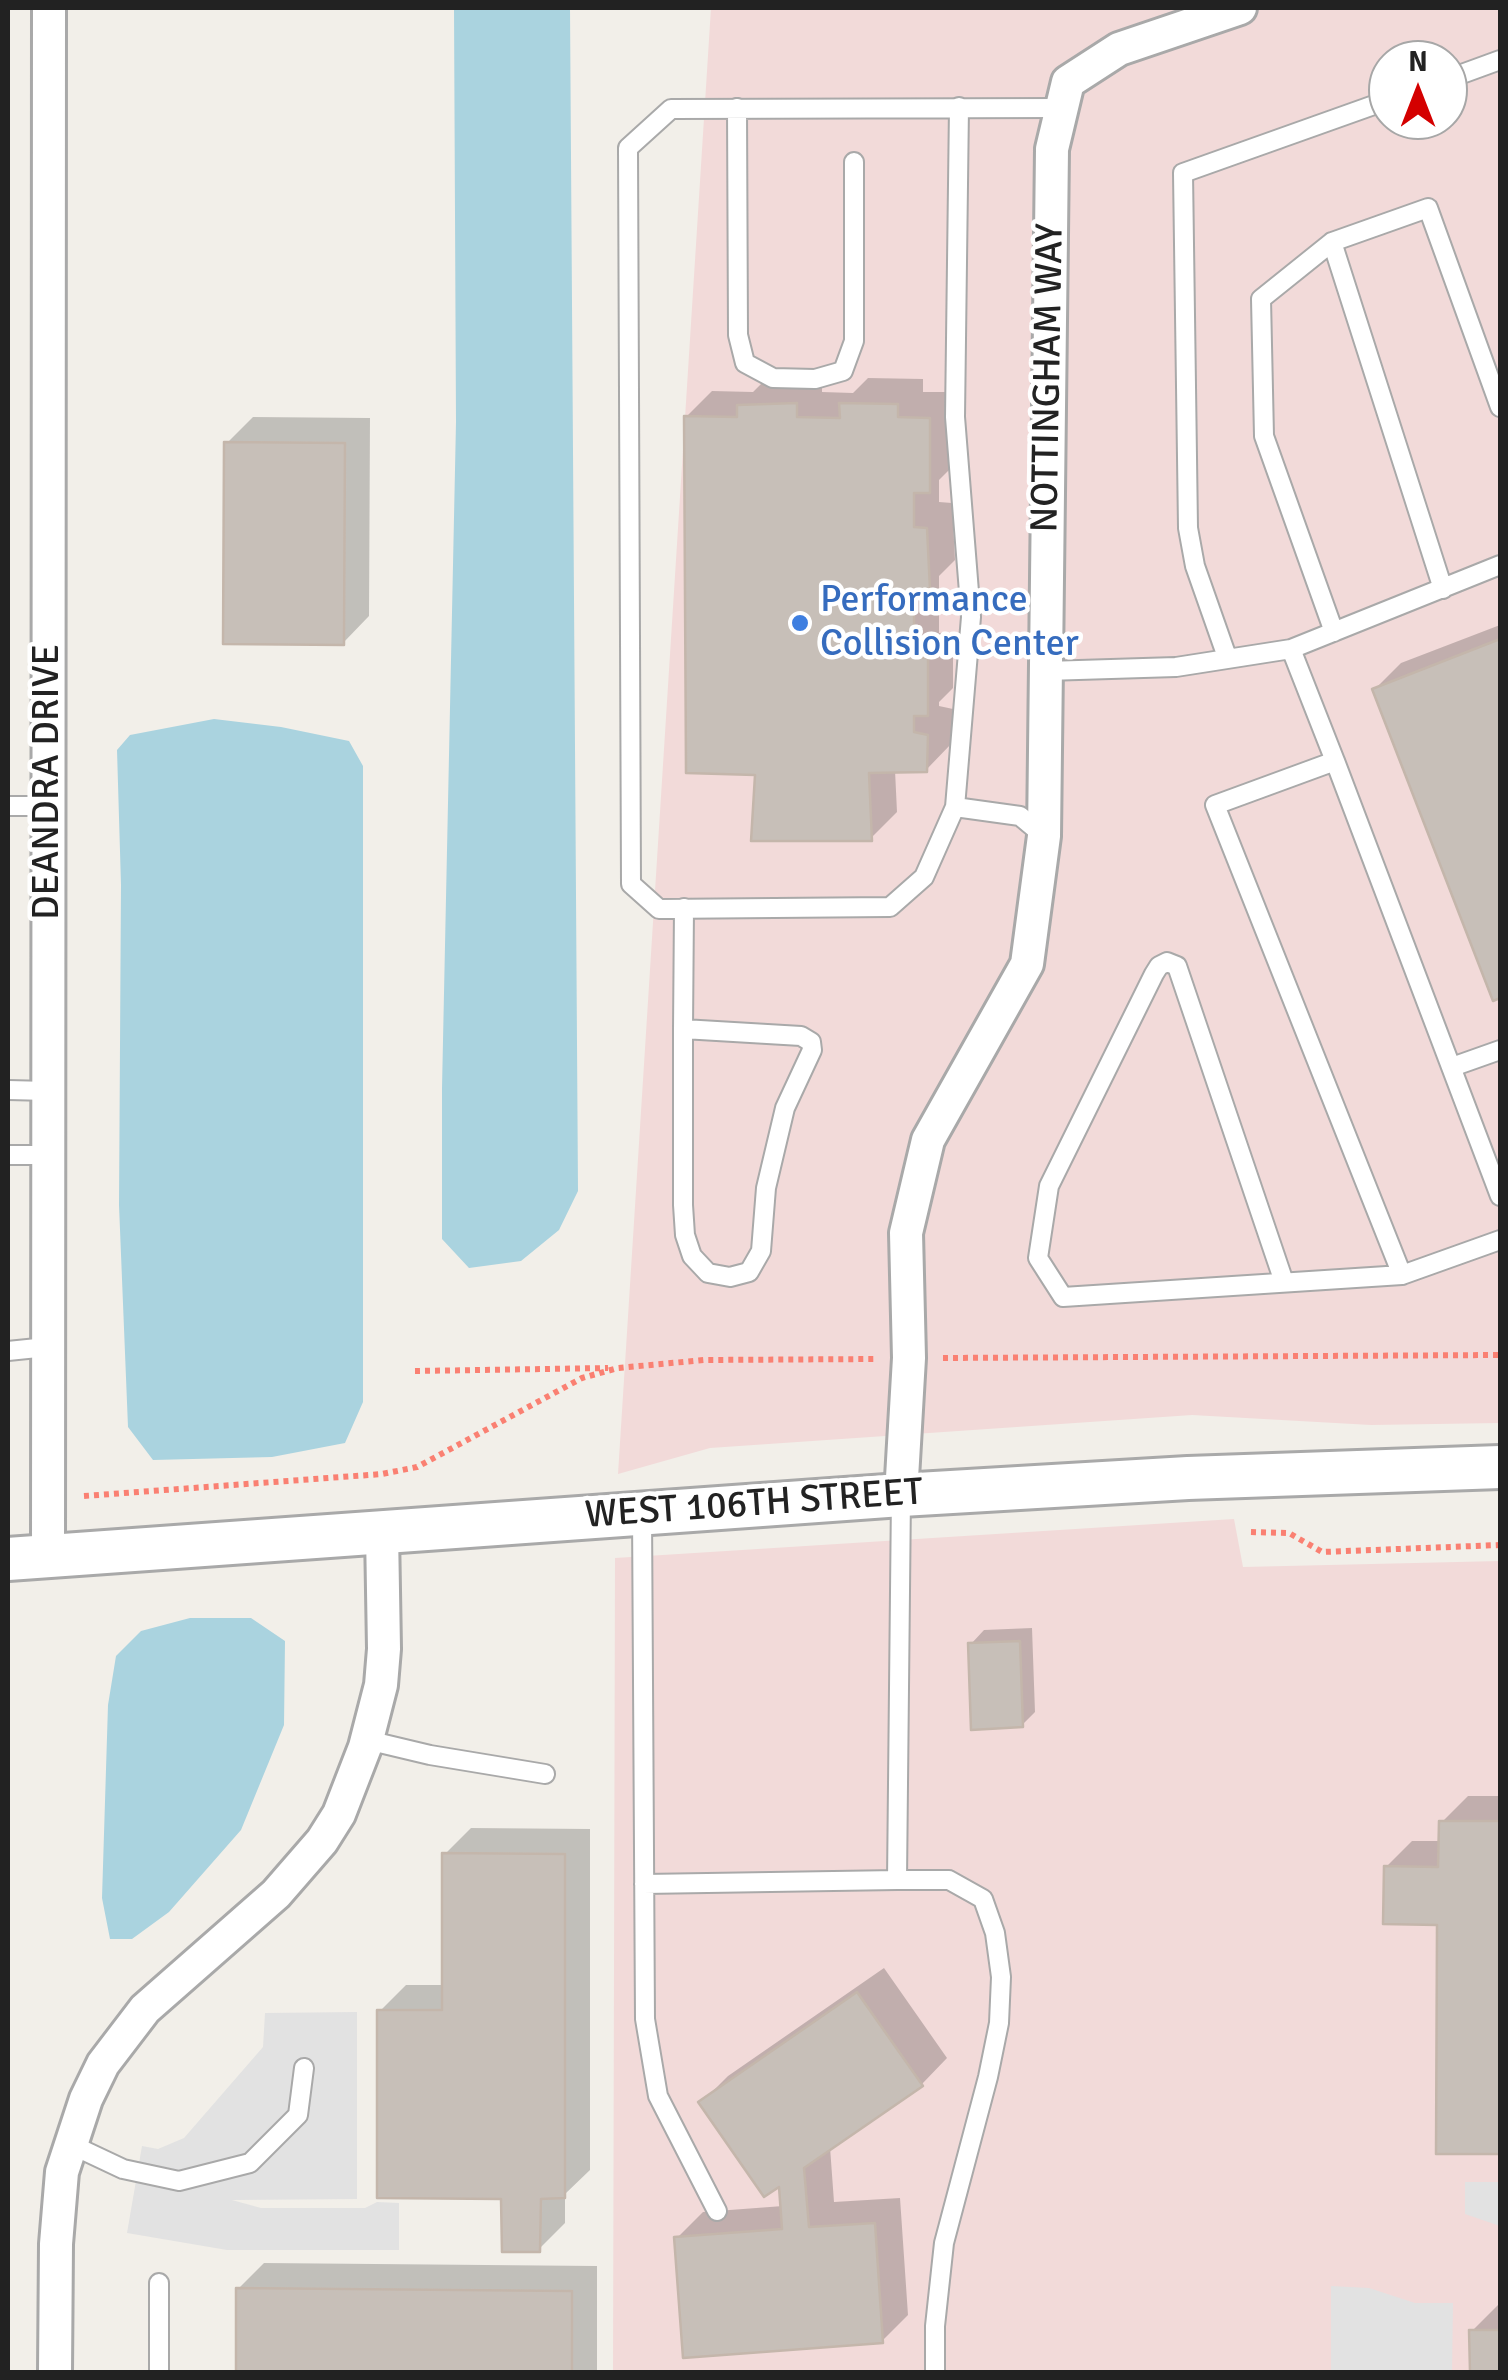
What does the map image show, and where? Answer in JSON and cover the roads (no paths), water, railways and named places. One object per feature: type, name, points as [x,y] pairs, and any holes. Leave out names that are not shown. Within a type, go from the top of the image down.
[{"type":"street","name":"DEANDRA DRIVE","points":[[28,1558],[47,1498],[49,8]]},
{"type":"street","name":"NOTTINGHAM WAY","points":[[901,1494],[908,1358],[906,1233],[928,1140],[1027,964],[1044,836],[1052,149],[1068,82],[1119,49],[1240,8]]},
{"type":"street","name":"WEST 106TH STREET","points":[[28,1558],[901,1494],[1500,1466]]},
{"type":"street","points":[[55,2372],[56,2244],[62,2172],[86,2099],[120,2038],[183,1973],[276,1894],[322,1841],[350,1788],[381,1686],[382,1532]]},
{"type":"lane","points":[[1468,72],[1500,60]]},
{"type":"lane","points":[[959,106],[955,417],[971,616],[955,807],[924,877],[890,907],[659,908],[632,884],[628,148],[671,108],[959,106],[1062,108]]},
{"type":"lane","points":[[1227,657],[1195,566],[1188,528],[1184,173],[1368,107]]},
{"type":"lane","points":[[737,108],[738,336],[746,362],[773,378],[816,379],[843,371],[854,341],[854,162]]},
{"type":"lane","points":[[1334,632],[1264,436],[1261,299],[1332,242],[1428,208],[1500,407]]},
{"type":"lane","points":[[1332,242],[1443,589]]},
{"type":"lane","points":[[1046,671],[1136,670],[1291,649],[1500,565]]},
{"type":"lane","points":[[1291,649],[1500,1196]]},
{"type":"lane","points":[[1334,760],[1215,805],[1402,1274]]},
{"type":"lane","points":[[8,806],[48,806]]},
{"type":"lane","points":[[955,807],[1020,816],[1044,836]]},
{"type":"lane","points":[[683,1030],[782,1034],[811,1042],[812,1050],[785,1108],[766,1188],[761,1252],[749,1272],[730,1276],[708,1273],[692,1256],[685,1235],[683,1030],[684,908]]},
{"type":"lane","points":[[1284,1282],[1177,966],[1167,962],[1159,966],[1049,1186],[1038,1258],[1063,1297],[1402,1274],[1500,1240]]},
{"type":"lane","points":[[1452,1068],[1500,1050]]},
{"type":"lane","points":[[8,1090],[48,1090]]},
{"type":"lane","points":[[8,1155],[47,1155]]},
{"type":"lane","points":[[8,1351],[47,1347]]},
{"type":"lane","points":[[897,1880],[901,1494]]},
{"type":"lane","points":[[642,1512],[644,2019],[658,2096],[717,2211]]},
{"type":"lane","points":[[367,1740],[545,1774]]},
{"type":"lane","points":[[644,1884],[949,1880],[983,1898],[995,1933],[1001,1977],[999,2023],[944,2243],[935,2326],[935,2372]]},
{"type":"lane","points":[[70,2144],[124,2169],[179,2181],[250,2164],[298,2114],[304,2068]]},
{"type":"lane","points":[[159,2283],[159,2372]]},
{"type":"water","points":[[454,8],[570,8],[578,1191],[559,1230],[521,1261],[469,1268],[442,1239],[456,422]]},
{"type":"water","points":[[214,719],[349,741],[363,766],[363,1402],[345,1443],[272,1457],[153,1460],[128,1427],[119,1205],[121,885],[117,750],[130,735]]},
{"type":"water","points":[[190,1618],[251,1618],[285,1641],[284,1725],[241,1830],[169,1912],[132,1939],[110,1939],[102,1898],[108,1705],[116,1656],[141,1631]]},
{"type":"place","name":"Performance Collision Center","points":[[800,623]]}]
